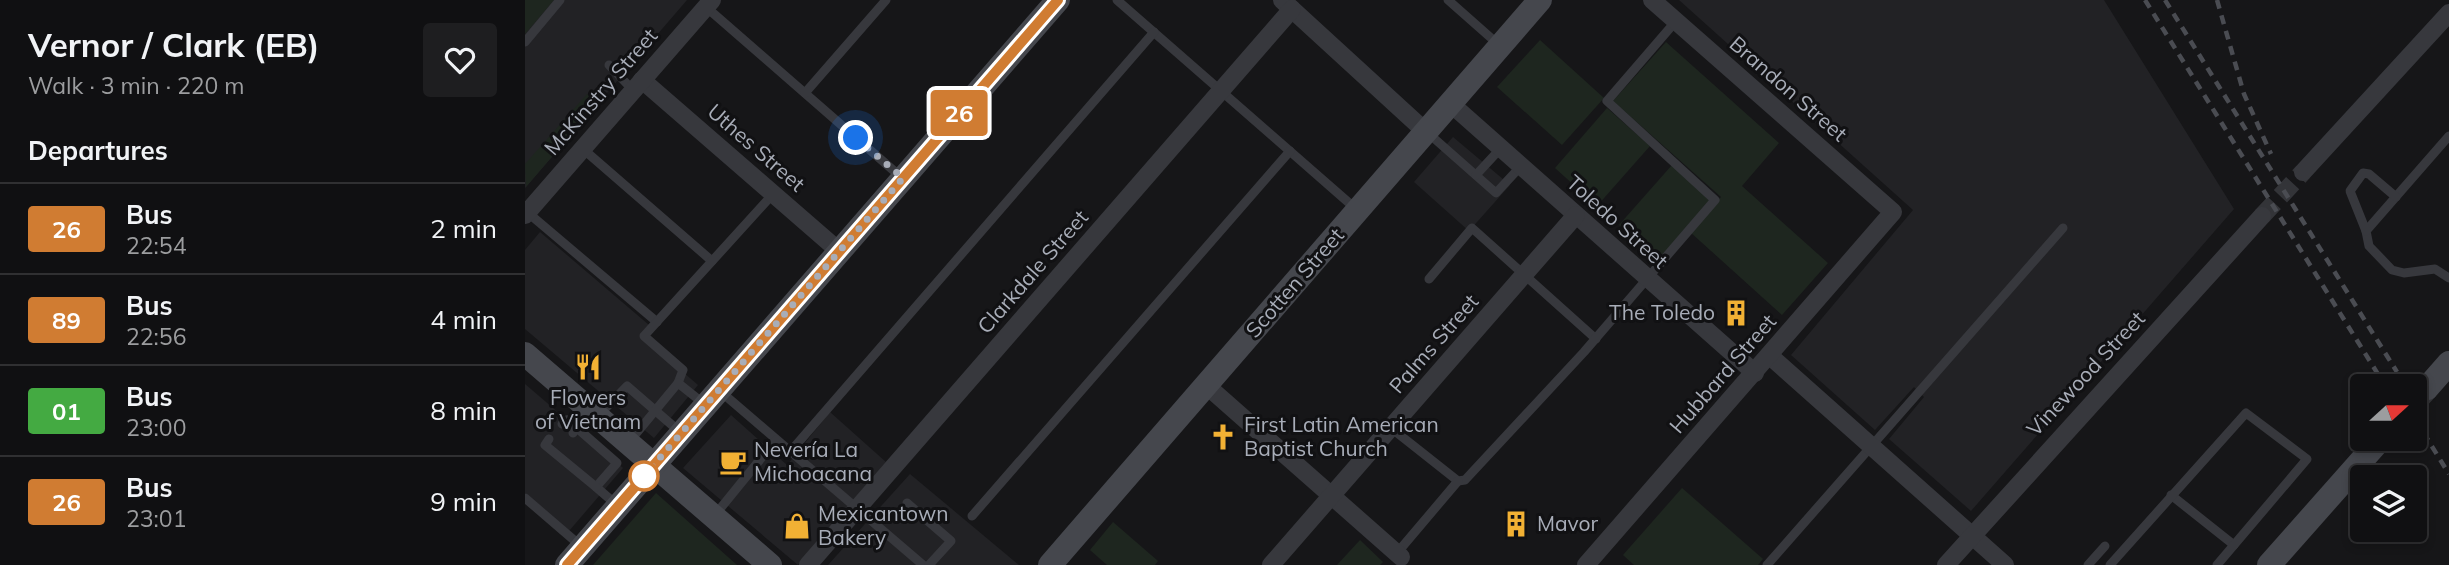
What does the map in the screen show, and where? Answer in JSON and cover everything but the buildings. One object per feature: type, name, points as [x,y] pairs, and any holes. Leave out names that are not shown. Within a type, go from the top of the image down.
[{"type":"street","points":[[575,556],[1058,0]]},
{"type":"street","name":"Scotten Street","points":[[1050,565],[1540,0]]},
{"type":"street","name":"Brandon Street","points":[[1652,0],[1893,212]]},
{"type":"street","name":"McKinstry Street","points":[[528,206],[583,149],[635,83],[709,4]]},
{"type":"street","points":[[1287,4],[1426,131]]},
{"type":"street","name":"Clarkdale Street","points":[[808,565],[1221,91],[1287,4]]},
{"type":"street","points":[[2303,172],[2449,13]]},
{"type":"street","name":"Uthes Street","points":[[635,83],[839,251]]},
{"type":"street","name":"Toledo Street","points":[[1450,103],[1755,373]]},
{"type":"street","name":"Hubbard Street","points":[[1586,565],[1893,212]]},
{"type":"street","name":"Palms Street","points":[[1271,565],[1576,215]]},
{"type":"street","name":"Vinewood Street","points":[[1946,565],[2262,216]]},
{"type":"street","points":[[525,354],[585,422],[613,449],[654,464],[770,565]]},
{"type":"street","points":[[1770,356],[2005,565]]},
{"type":"street","points":[[2427,388],[2449,363]]},
{"type":"street","points":[[1206,385],[1332,496],[1397,558]]},
{"type":"street","points":[[2270,565],[2369,452]]},
{"type":"lane","points":[[525,42],[560,0]]},
{"type":"lane","points":[[805,93],[886,0]]},
{"type":"lane","points":[[1117,0],[1358,210]]},
{"type":"lane","points":[[1448,0],[1500,46]]},
{"type":"lane","points":[[709,4],[805,93],[903,178]]},
{"type":"lane","points":[[1397,558],[1458,481],[1465,480],[1596,338],[1715,200],[1607,102],[1676,21]]},
{"type":"lane","points":[[790,452],[1154,32]]},
{"type":"lane","points":[[609,65],[635,83]]},
{"type":"lane","points":[[1426,131],[1496,193],[1521,166]]},
{"type":"lane","points":[[2366,231],[2449,136]]},
{"type":"lane","points":[[1476,175],[1501,148]]},
{"type":"lane","points":[[583,149],[712,261]]},
{"type":"lane","points":[[972,516],[1290,151]]},
{"type":"lane","points":[[2396,197],[2369,174],[2363,173],[2350,191],[2369,246],[2392,270],[2404,272],[2435,269],[2449,278]]},
{"type":"lane","points":[[613,449],[655,410],[678,383],[683,370],[644,336],[773,194]]},
{"type":"lane","points":[[528,206],[657,322]]},
{"type":"lane","points":[[1429,279],[1472,228],[1596,338]]},
{"type":"lane","points":[[1767,565],[2063,228]]},
{"type":"lane","points":[[678,383],[712,398],[776,440],[923,565]]},
{"type":"lane","points":[[562,424],[567,420],[585,422],[627,386],[682,433]]},
{"type":"lane","points":[[2110,565],[2246,413],[2307,459],[2217,565]]},
{"type":"lane","points":[[585,422],[588,442],[613,449]]},
{"type":"lane","points":[[1391,428],[1458,481]]},
{"type":"lane","points":[[549,439],[545,444],[557,450],[618,506]]},
{"type":"lane","points":[[714,516],[776,440]]},
{"type":"lane","points":[[596,487],[617,463],[613,449]]},
{"type":"lane","points":[[2171,495],[2234,545]]},
{"type":"lane","points":[[525,498],[575,556]]},
{"type":"lane","points":[[907,503],[951,541],[929,565]]},
{"type":"lane","points":[[2088,565],[2105,547]]},
{"type":"shaded area","points":[[525,0],[687,0],[525,188]]},
{"type":"shaded area","points":[[525,0],[554,0],[525,34]]},
{"type":"shaded area","points":[[1679,0],[2104,0],[2234,209],[1971,511],[1889,439],[1924,397],[1914,387],[1875,430],[1791,355],[1913,210]]},
{"type":"shaded area","points":[[1540,40],[1604,98],[1562,145],[1497,87]]},
{"type":"shaded area","points":[[1666,42],[1779,143],[1742,186],[1828,263],[1782,315],[1690,232],[1721,197],[1613,101]]},
{"type":"shaded area","points":[[587,94],[598,103],[526,187],[525,164]]},
{"type":"shaded area","points":[[1607,108],[1650,146],[1597,206],[1555,168]]},
{"type":"shaded area","points":[[1453,137],[1510,185],[1469,231],[1414,182]]},
{"type":"shaded area","points":[[1672,165],[1711,200],[1658,260],[1619,225]]},
{"type":"shaded area","points":[[540,232],[649,325],[641,336],[698,385],[654,438],[525,329],[525,250]]},
{"type":"shaded area","points":[[525,384],[623,468],[569,531],[525,493]]},
{"type":"shaded area","points":[[830,412],[886,462],[798,565],[683,468],[731,415],[787,465]]},
{"type":"shaded area","points":[[910,474],[1019,565],[828,565]]},
{"type":"shaded area","points":[[1682,488],[1763,559],[1758,565],[1634,565],[1623,555]]},
{"type":"shaded area","points":[[656,493],[737,565],[593,565]]},
{"type":"shaded area","points":[[1113,522],[1158,561],[1155,565],[1107,565],[1090,550]]},
{"type":"shaded area","points":[[1360,540],[1383,562],[1380,565],[1337,565]]},
{"type":"tunnel","points":[[2262,216],[2303,172]]},
{"type":"railway","points":[[2145,0],[2378,374]]},
{"type":"railway","points":[[2165,0],[2397,372]]},
{"type":"railway","points":[[2217,0],[2244,94],[2271,154]]},
{"type":"railway","points":[[2427,438],[2449,474]]},
{"type":"bus line","name":"26","points":[[567,565],[1058,0]]},
{"type":"place","name":"The Toledo","points":[[1736,313]]},
{"type":"place","name":"Flowers of Vietnam","points":[[588,367]]},
{"type":"place","name":"First Latin American Baptist Church","points":[[1223,437]]},
{"type":"place","name":"Nevería La Michoacana","points":[[733,462]]},
{"type":"place","name":"Mavor","points":[[1516,524]]},
{"type":"place","name":"Mexicantown Bakery","points":[[797,526]]},
{"type":"route","points":[[644,476],[643,478],[903,178],[856,138]]}]
